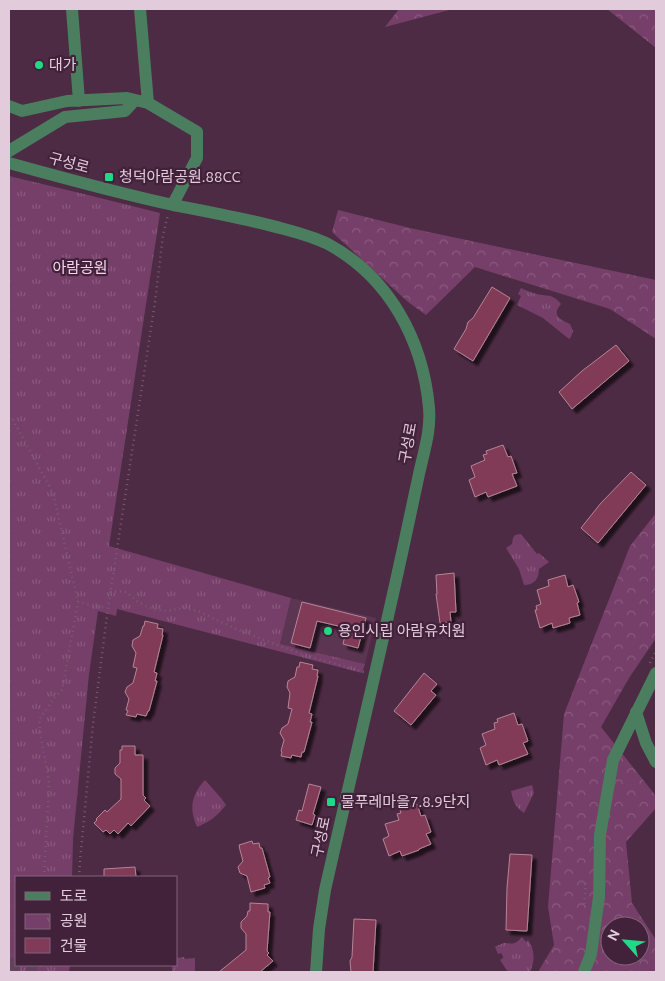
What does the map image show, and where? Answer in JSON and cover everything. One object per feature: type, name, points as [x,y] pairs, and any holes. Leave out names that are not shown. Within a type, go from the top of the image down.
[{"type":"street","points":[[72,9],[79,101]]},
{"type":"street","points":[[140,9],[148,103]]},
{"type":"street","points":[[9,106],[22,111],[67,102],[127,98],[148,103],[197,132],[197,158],[173,204]]},
{"type":"street","points":[[9,151],[65,117],[125,110],[135,100]]},
{"type":"street","name":"구성로","points":[[9,163],[99,187],[274,226],[324,243],[339,251],[375,280],[409,329],[423,368],[427,390],[429,428],[325,890],[316,972]]},
{"type":"street","points":[[584,972],[591,954],[598,906],[600,835],[613,760],[656,672]]},
{"type":"street","points":[[636,712],[646,743],[656,762]]},
{"type":"path","points":[[80,876],[93,724],[110,591],[155,302],[163,236],[166,220],[173,204]]},
{"type":"path","points":[[9,424],[13,420],[53,493],[78,602],[62,690],[39,720],[40,737],[49,782],[44,876]]},
{"type":"path","points":[[110,591],[126,592],[138,602],[153,609],[167,611],[183,608],[198,611],[302,655],[375,674]]},
{"type":"path","points":[[78,602],[108,608]]},
{"type":"shaded area","name":"용인시립 아람유치원","points":[[291,598],[376,618],[365,664],[280,644]]},
{"type":"green space","points":[[399,9],[453,9],[385,27]]},
{"type":"green space","points":[[607,9],[656,9],[656,48]]},
{"type":"green space","name":"아람공원","points":[[9,176],[160,213],[109,546],[291,598],[280,644],[365,664],[362,673],[117,609],[116,616],[98,611],[89,674],[73,839],[72,876],[15,876],[15,966],[70,966],[69,972],[9,972]]},
{"type":"green space","points":[[338,210],[410,228],[656,280],[656,339],[610,309],[475,267],[426,315],[408,302],[332,232]]},
{"type":"green space","points":[[521,288],[535,294],[552,297],[561,304],[557,314],[563,321],[570,324],[573,331],[569,339],[543,318],[517,305],[521,296],[518,294]]},
{"type":"green space","points":[[656,513],[656,638],[629,678],[601,727],[656,796],[656,808],[626,842],[632,903],[640,916],[600,916],[600,966],[650,966],[650,931],[656,940],[656,972],[538,972],[554,945],[548,907],[564,714],[630,546]]},
{"type":"green space","points":[[521,534],[537,554],[539,553],[549,562],[539,569],[535,581],[528,585],[524,585],[519,569],[506,548],[512,544],[515,535]]},
{"type":"green space","points":[[205,780],[226,805],[213,818],[197,827],[192,808],[193,802],[197,791]]},
{"type":"green space","points":[[532,785],[534,793],[524,813],[515,804],[511,791]]},
{"type":"green space","points":[[522,937],[526,942],[528,940],[533,952],[533,964],[530,972],[508,972],[500,960],[503,956],[501,953],[498,954],[495,947],[503,943],[515,943]]},
{"type":"green space","points":[[178,958],[195,958],[195,971],[172,972],[172,966],[178,966]]},
{"type":"building","points":[[492,287],[510,298],[473,361],[454,349],[468,322],[473,318]]},
{"type":"building","points":[[616,345],[629,361],[572,409],[559,392],[582,371]]},
{"type":"building","points":[[503,445],[508,457],[511,456],[517,473],[512,474],[517,486],[488,497],[486,492],[475,497],[469,480],[475,477],[471,466],[485,460],[483,455],[487,454],[486,451]]},
{"type":"building","points":[[631,472],[646,485],[598,543],[581,528],[601,503]]},
{"type":"building","points":[[454,573],[456,612],[450,612],[451,622],[440,623],[436,594],[436,575]]},
{"type":"building","points":[[565,575],[568,587],[573,585],[579,602],[577,603],[580,615],[569,618],[570,623],[553,628],[552,623],[540,628],[535,610],[537,610],[536,606],[541,604],[537,590],[549,586],[548,580]]},
{"type":"building","points":[[302,602],[366,618],[358,648],[343,644],[347,628],[317,621],[310,648],[291,643]]},
{"type":"building","points":[[145,621],[158,624],[157,628],[163,629],[163,635],[154,672],[157,673],[155,681],[157,681],[149,711],[146,716],[137,714],[136,717],[126,715],[129,699],[125,692],[127,687],[133,683],[137,668],[133,667],[136,653],[132,646],[133,640],[140,636]]},
{"type":"building","points":[[300,662],[313,665],[312,669],[318,670],[318,676],[309,713],[312,714],[310,722],[312,722],[304,752],[302,752],[301,757],[292,755],[291,758],[281,756],[284,740],[280,733],[282,728],[288,724],[292,709],[288,708],[290,693],[287,687],[288,681],[295,677]]},
{"type":"building","points":[[424,673],[437,684],[431,691],[436,695],[411,725],[394,711]]},
{"type":"building","points":[[514,713],[518,725],[522,724],[528,741],[523,743],[528,754],[499,765],[497,760],[486,765],[480,748],[486,745],[482,734],[495,729],[494,723],[498,722],[497,719]]},
{"type":"building","points":[[122,746],[135,746],[135,755],[143,755],[143,795],[146,798],[144,800],[150,806],[131,826],[128,823],[118,834],[114,830],[110,834],[106,830],[103,832],[94,823],[105,810],[107,812],[121,799],[121,779],[115,774],[115,768],[120,763],[120,750],[122,750]]},
{"type":"building","points":[[309,784],[321,787],[313,814],[315,815],[312,825],[296,820],[299,810],[302,811]]},
{"type":"building","points":[[417,804],[421,816],[425,815],[431,832],[426,834],[431,844],[402,856],[400,851],[389,856],[383,839],[389,836],[385,824],[399,820],[397,814],[401,813],[400,810]]},
{"type":"building","points":[[252,841],[253,844],[259,843],[260,848],[262,848],[270,883],[264,885],[265,888],[251,892],[247,876],[240,873],[238,867],[243,861],[239,845]]},
{"type":"building","points":[[510,854],[532,855],[527,931],[506,930]]},
{"type":"building","points":[[135,867],[136,876],[104,876],[104,869]]},
{"type":"building","points":[[250,903],[268,904],[268,912],[270,912],[267,951],[269,953],[267,955],[273,961],[260,972],[219,972],[246,950],[246,934],[241,928],[241,922],[247,916],[248,911],[250,911]]},
{"type":"building","points":[[354,919],[376,920],[373,972],[351,972],[350,961],[352,957]]},
{"type":"tunnel","points":[[9,963],[15,965]]},
{"type":"tunnel","points":[[18,966],[36,972]]},
{"type":"place","name":"대가","points":[[39,65]]},
{"type":"place","name":"청덕아람공원.88CC","points":[[109,177]]},
{"type":"place","name":"용인시립 아람유치원","points":[[328,631]]},
{"type":"place","name":"물푸레마을7.8.9단지","points":[[331,802]]}]
